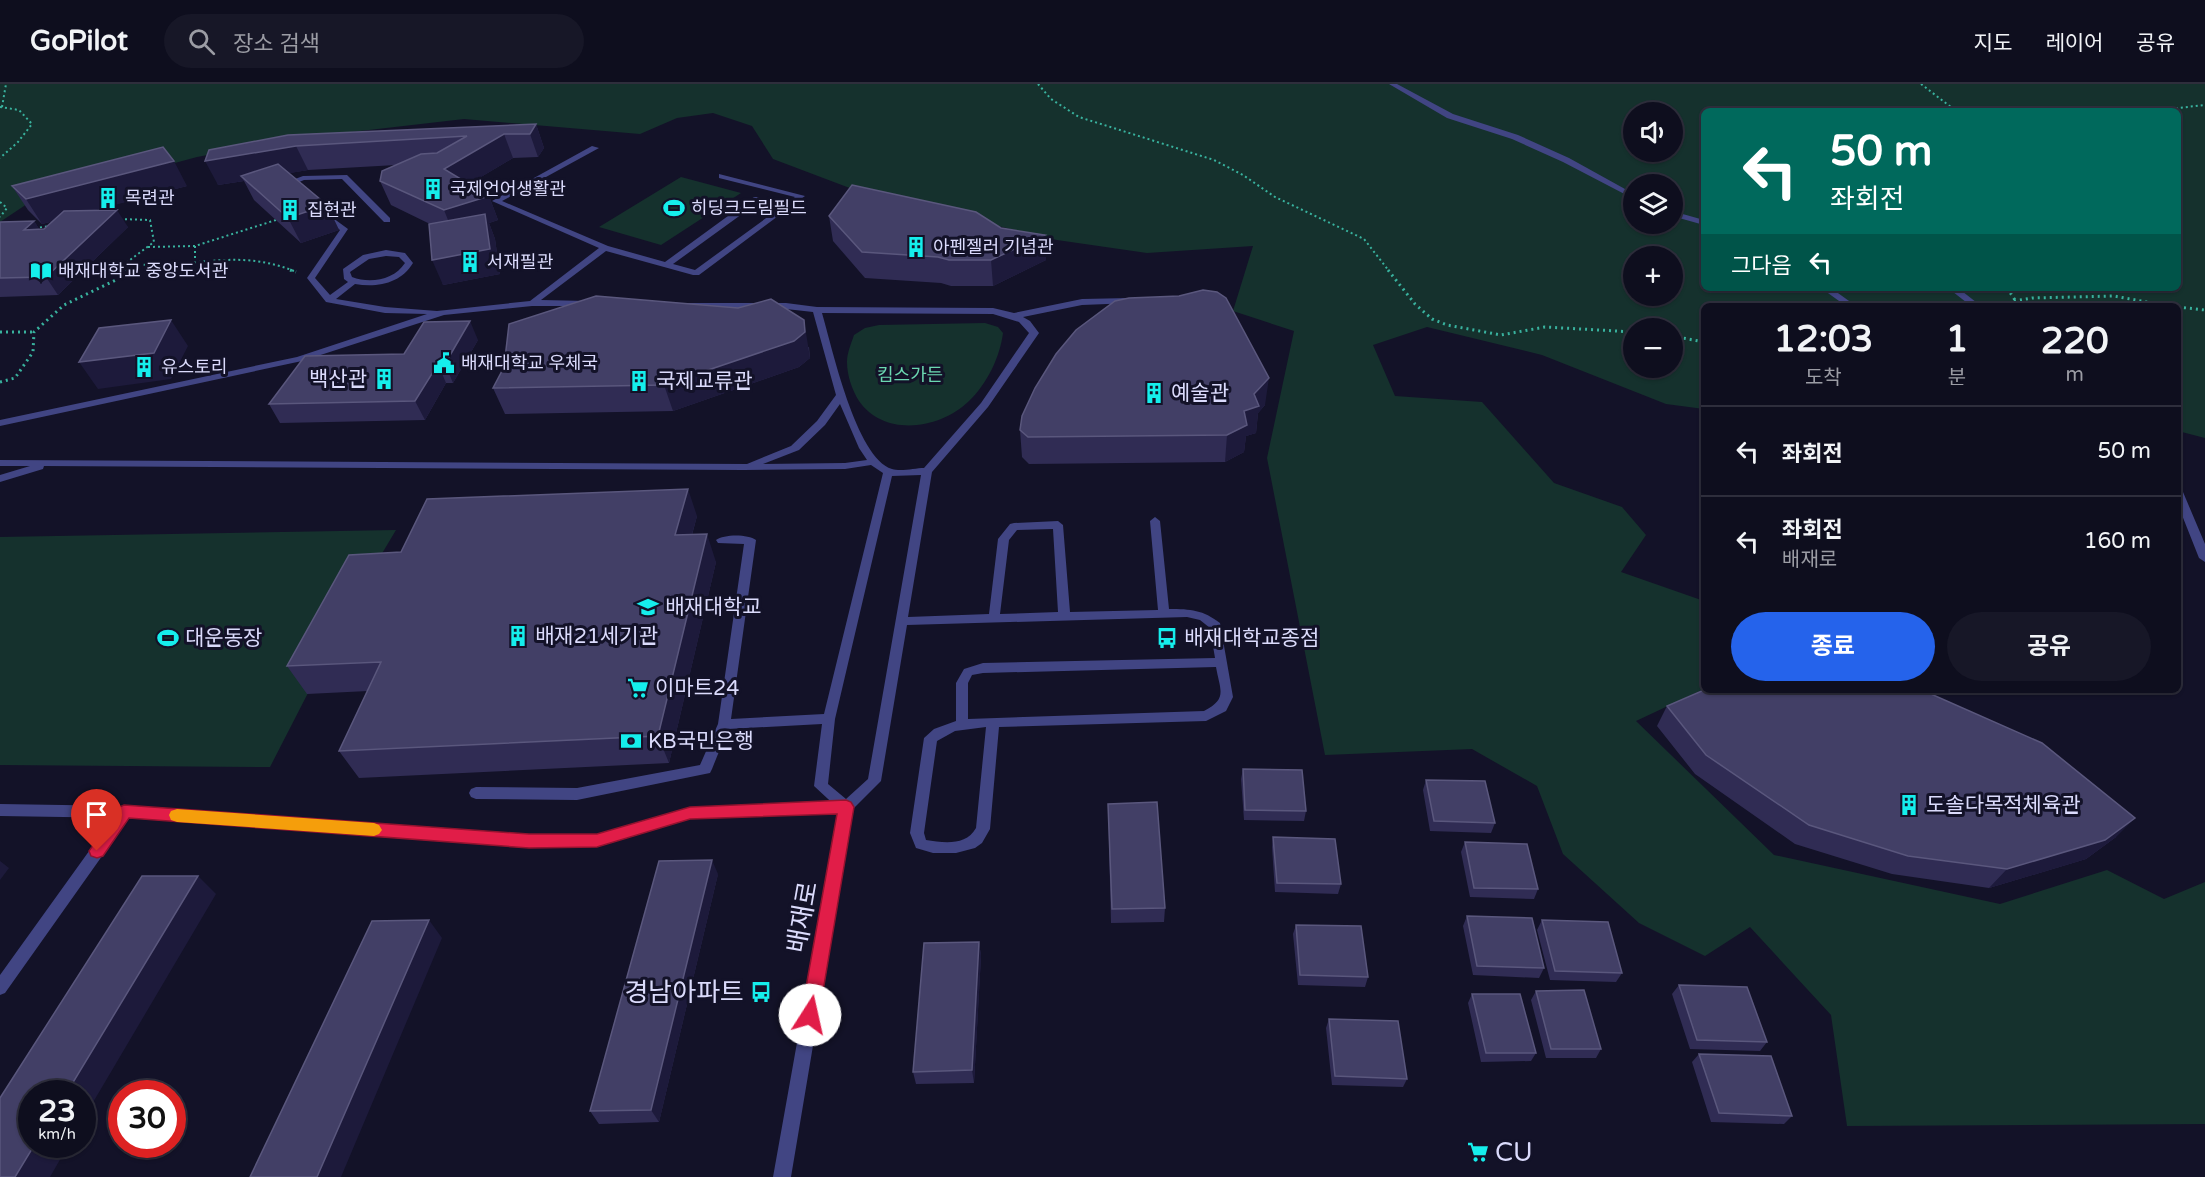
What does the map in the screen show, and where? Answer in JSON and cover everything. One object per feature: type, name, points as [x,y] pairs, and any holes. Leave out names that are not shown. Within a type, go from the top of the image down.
[{"type":"street","points":[[1392,84],[1450,116],[1515,137],[1566,160],[1623,191]]},
{"type":"street","points":[[595,148],[496,201],[604,248],[696,273],[801,196],[722,176]]},
{"type":"street","points":[[295,191],[286,184],[303,178],[344,177],[387,220]]},
{"type":"street","points":[[666,265],[758,199]]},
{"type":"street","points":[[311,203],[344,229],[311,278],[329,300],[385,310],[443,312],[532,303],[601,304]]},
{"type":"street","points":[[1683,216],[1701,222]]},
{"type":"street","points":[[532,303],[604,248]]},
{"type":"street","points":[[329,300],[353,282],[373,283],[393,277],[407,268],[407,258],[386,253],[357,261],[346,271],[345,275],[353,282]]},
{"type":"street","points":[[1830,291],[1848,303]]},
{"type":"street","points":[[1956,291],[1973,303]]},
{"type":"street","points":[[1015,316],[1082,302],[1144,301]]},
{"type":"street","points":[[0,810],[124,812],[529,841],[597,841],[690,813],[846,807],[874,781],[927,471],[950,448],[1002,384],[1034,333],[1028,322],[1015,316],[993,311],[817,310],[786,306],[682,305]]},
{"type":"street","points":[[817,310],[846,413],[872,462],[888,472],[927,471]]},
{"type":"street","points":[[0,423],[299,359],[443,312]]},
{"type":"street","points":[[744,467],[795,448],[821,423],[841,395]]},
{"type":"street","points":[[0,464],[744,467],[845,466],[872,462]]},
{"type":"street","points":[[0,479],[51,464]]},
{"type":"street","points":[[846,807],[821,786],[829,719],[888,472]]},
{"type":"street","points":[[2181,499],[2205,558]]},
{"type":"street","points":[[1155,521],[1164,614]]},
{"type":"street","points":[[994,618],[1004,539],[1014,527],[1058,525],[1064,616]]},
{"type":"street","points":[[477,793],[577,794],[705,769],[724,724],[750,540],[722,540]]},
{"type":"street","points":[[900,621],[1187,613],[1204,617],[1216,626],[1227,697],[1221,708],[1206,716],[993,722],[962,723],[941,731],[932,738],[917,833],[921,844],[932,848],[964,846],[975,841],[983,829],[993,722]]},
{"type":"street","points":[[962,723],[962,683],[968,672],[982,668],[1222,662]]},
{"type":"street","points":[[724,724],[829,719]]},
{"type":"street","name":"배재로","points":[[782,1177],[846,807]]},
{"type":"street","points":[[0,988],[124,812]]},
{"type":"path","points":[[0,158],[18,142],[32,124],[26,114],[16,109],[1,107],[6,84]]},
{"type":"path","points":[[1038,84],[1051,99],[1079,117],[1214,160],[1243,175],[1275,197],[1364,239],[1415,304],[1432,319],[1447,325],[1501,335],[1545,327],[1623,331]]},
{"type":"path","points":[[1921,84],[1952,108]]},
{"type":"path","points":[[2178,108],[2205,105]]},
{"type":"path","points":[[0,202],[7,208],[0,217]]},
{"type":"path","points":[[118,219],[150,220],[154,242],[126,262],[146,267],[217,259],[273,262],[311,278]]},
{"type":"path","points":[[147,247],[195,246],[276,220]]},
{"type":"path","points":[[31,228],[54,226]]},
{"type":"path","points":[[195,246],[195,261]]},
{"type":"path","points":[[0,332],[34,332],[64,305],[120,278],[133,264]]},
{"type":"path","points":[[2009,291],[2014,301],[2032,298],[2114,296],[2152,303]]},
{"type":"path","points":[[2181,307],[2205,310]]},
{"type":"path","points":[[0,382],[15,378],[33,352],[34,332]]},
{"type":"path","points":[[1683,338],[1701,341]]},
{"type":"green space","points":[[0,84],[2205,84],[2205,438],[2181,432],[2181,303],[1701,303],[1701,409],[1666,404],[1542,355],[1427,327],[1373,345],[1395,396],[1482,402],[1554,483],[1622,507],[1646,535],[1621,572],[1701,600],[1701,690],[1636,721],[1774,855],[2000,904],[2107,870],[2164,899],[2205,882],[2205,1124],[1847,1126],[1831,1015],[1750,927],[1705,956],[1639,923],[1563,854],[1537,786],[1472,749],[1325,755],[1267,458],[1294,331],[1233,311],[1253,246],[1147,253],[1057,240],[940,212],[855,190],[773,159],[752,126],[713,113],[677,118],[640,134],[464,119],[291,139],[197,157],[30,202],[0,222]]},
{"type":"green space","name":"히딩크드림필드","points":[[681,177],[741,193],[661,245],[599,227]]},
{"type":"green space","name":"킴스가든","points":[[985,323],[998,327],[1003,333],[999,351],[992,370],[981,387],[957,411],[928,423],[897,424],[870,413],[859,401],[849,377],[847,359],[854,335],[865,328],[879,325]]},
{"type":"green space","name":"대운동장","points":[[396,530],[365,582],[270,767],[0,765],[0,537]]},
{"type":"building","points":[[536,124],[530,134],[504,134],[444,169],[489,196],[444,210],[380,181],[382,171],[421,154],[437,153],[467,136],[296,146],[205,161],[209,150],[288,135]]},
{"type":"building","points":[[163,147],[174,161],[26,199],[12,186]]},
{"type":"building","points":[[278,164],[327,205],[288,218],[241,176]]},
{"type":"building","points":[[852,185],[976,212],[1001,228],[1045,235],[991,260],[949,260],[938,257],[862,252],[829,216]]},
{"type":"building","points":[[117,210],[46,277],[0,278],[0,222],[34,221],[24,230],[44,229],[64,211]]},
{"type":"building","points":[[485,214],[490,249],[432,260],[429,224]]},
{"type":"building","name":"예술관","points":[[1203,290],[1217,292],[1226,298],[1269,378],[1254,394],[1259,406],[1244,411],[1247,425],[1227,435],[1028,437],[1020,430],[1022,416],[1035,388],[1056,354],[1076,330],[1115,301],[1129,298],[1179,296]]},
{"type":"building","points":[[596,296],[738,308],[771,299],[804,320],[805,332],[794,341],[664,385],[493,388],[504,367],[509,324]]},
{"type":"building","points":[[171,320],[154,353],[79,362],[99,328]]},
{"type":"building","points":[[470,321],[445,364],[438,364],[415,401],[269,404],[305,356],[404,354],[424,322]]},
{"type":"building","name":"배재21세기관","points":[[688,489],[675,535],[707,534],[658,736],[339,751],[381,662],[287,666],[349,555],[401,552],[427,499]]},
{"type":"building","name":"도솔다목적체육관","points":[[1701,691],[1927,693],[2042,743],[2135,818],[2105,840],[2007,869],[1908,856],[1809,825],[1706,755],[1667,706]]},
{"type":"building","points":[[1243,769],[1302,770],[1306,811],[1245,810]]},
{"type":"building","points":[[1426,780],[1485,781],[1495,823],[1434,821]]},
{"type":"building","points":[[1157,802],[1165,908],[1112,909],[1108,804]]},
{"type":"building","points":[[1273,837],[1335,839],[1341,884],[1277,883]]},
{"type":"building","points":[[1465,842],[1527,844],[1538,889],[1474,888]]},
{"type":"building","points":[[712,860],[651,1110],[590,1111],[659,861]]},
{"type":"building","points":[[142,876],[198,876],[74,1080],[18,1080],[18,1158],[27,1158],[15,1177],[0,1177],[0,1098]]},
{"type":"building","points":[[1467,916],[1532,918],[1544,968],[1477,966]]},
{"type":"building","points":[[429,920],[317,1177],[250,1177],[372,921]]},
{"type":"building","points":[[1542,920],[1608,922],[1622,973],[1555,971]]},
{"type":"building","points":[[1296,925],[1361,926],[1368,977],[1300,975]]},
{"type":"building","points":[[979,942],[972,1070],[913,1072],[924,943]]},
{"type":"building","points":[[1679,985],[1747,987],[1767,1042],[1697,1040]]},
{"type":"building","points":[[1584,990],[1601,1049],[1551,1049],[1536,991]]},
{"type":"building","points":[[1472,994],[1520,994],[1536,1053],[1486,1053]]},
{"type":"building","points":[[1329,1019],[1398,1021],[1407,1079],[1335,1076]]},
{"type":"building","points":[[1699,1054],[1771,1056],[1792,1116],[1719,1113]]},
{"type":"slow traffic","points":[[177,815],[374,830]]},
{"type":"place","name":"국제언어생활관","points":[[433,189]]},
{"type":"place","name":"목련관","points":[[108,198]]},
{"type":"place","name":"히딩크드림필드","points":[[674,208]]},
{"type":"place","name":"집현관","points":[[290,210]]},
{"type":"place","name":"아펜젤러 기념관","points":[[916,247]]},
{"type":"place","name":"서재필관","points":[[470,262]]},
{"type":"place","name":"배재대학교 중앙도서관","points":[[41,271]]},
{"type":"place","name":"배재대학교 우체국","points":[[444,363]]},
{"type":"place","name":"유스토리","points":[[144,367]]},
{"type":"place","name":"백산관","points":[[384,379]]},
{"type":"place","name":"국제교류관","points":[[639,381]]},
{"type":"place","name":"예술관","points":[[1154,393]]},
{"type":"place","name":"배재대학교","points":[[648,607]]},
{"type":"place","name":"배재21세기관","points":[[518,636]]},
{"type":"place","name":"대운동장","points":[[168,638]]},
{"type":"place","name":"배재대학교종점","points":[[1167,638]]},
{"type":"place","name":"이마트24","points":[[638,688]]},
{"type":"place","name":"KB국민은행","points":[[631,741]]},
{"type":"place","name":"도솔다목적체육관","points":[[1909,805]]},
{"type":"place","name":"경남아파트","points":[[761,992]]},
{"type":"place","name":"CU","points":[[1478,1152]]},
{"type":"route","points":[[97,851],[124,812],[529,841],[597,841],[690,813],[846,807],[810,1015]]}]
